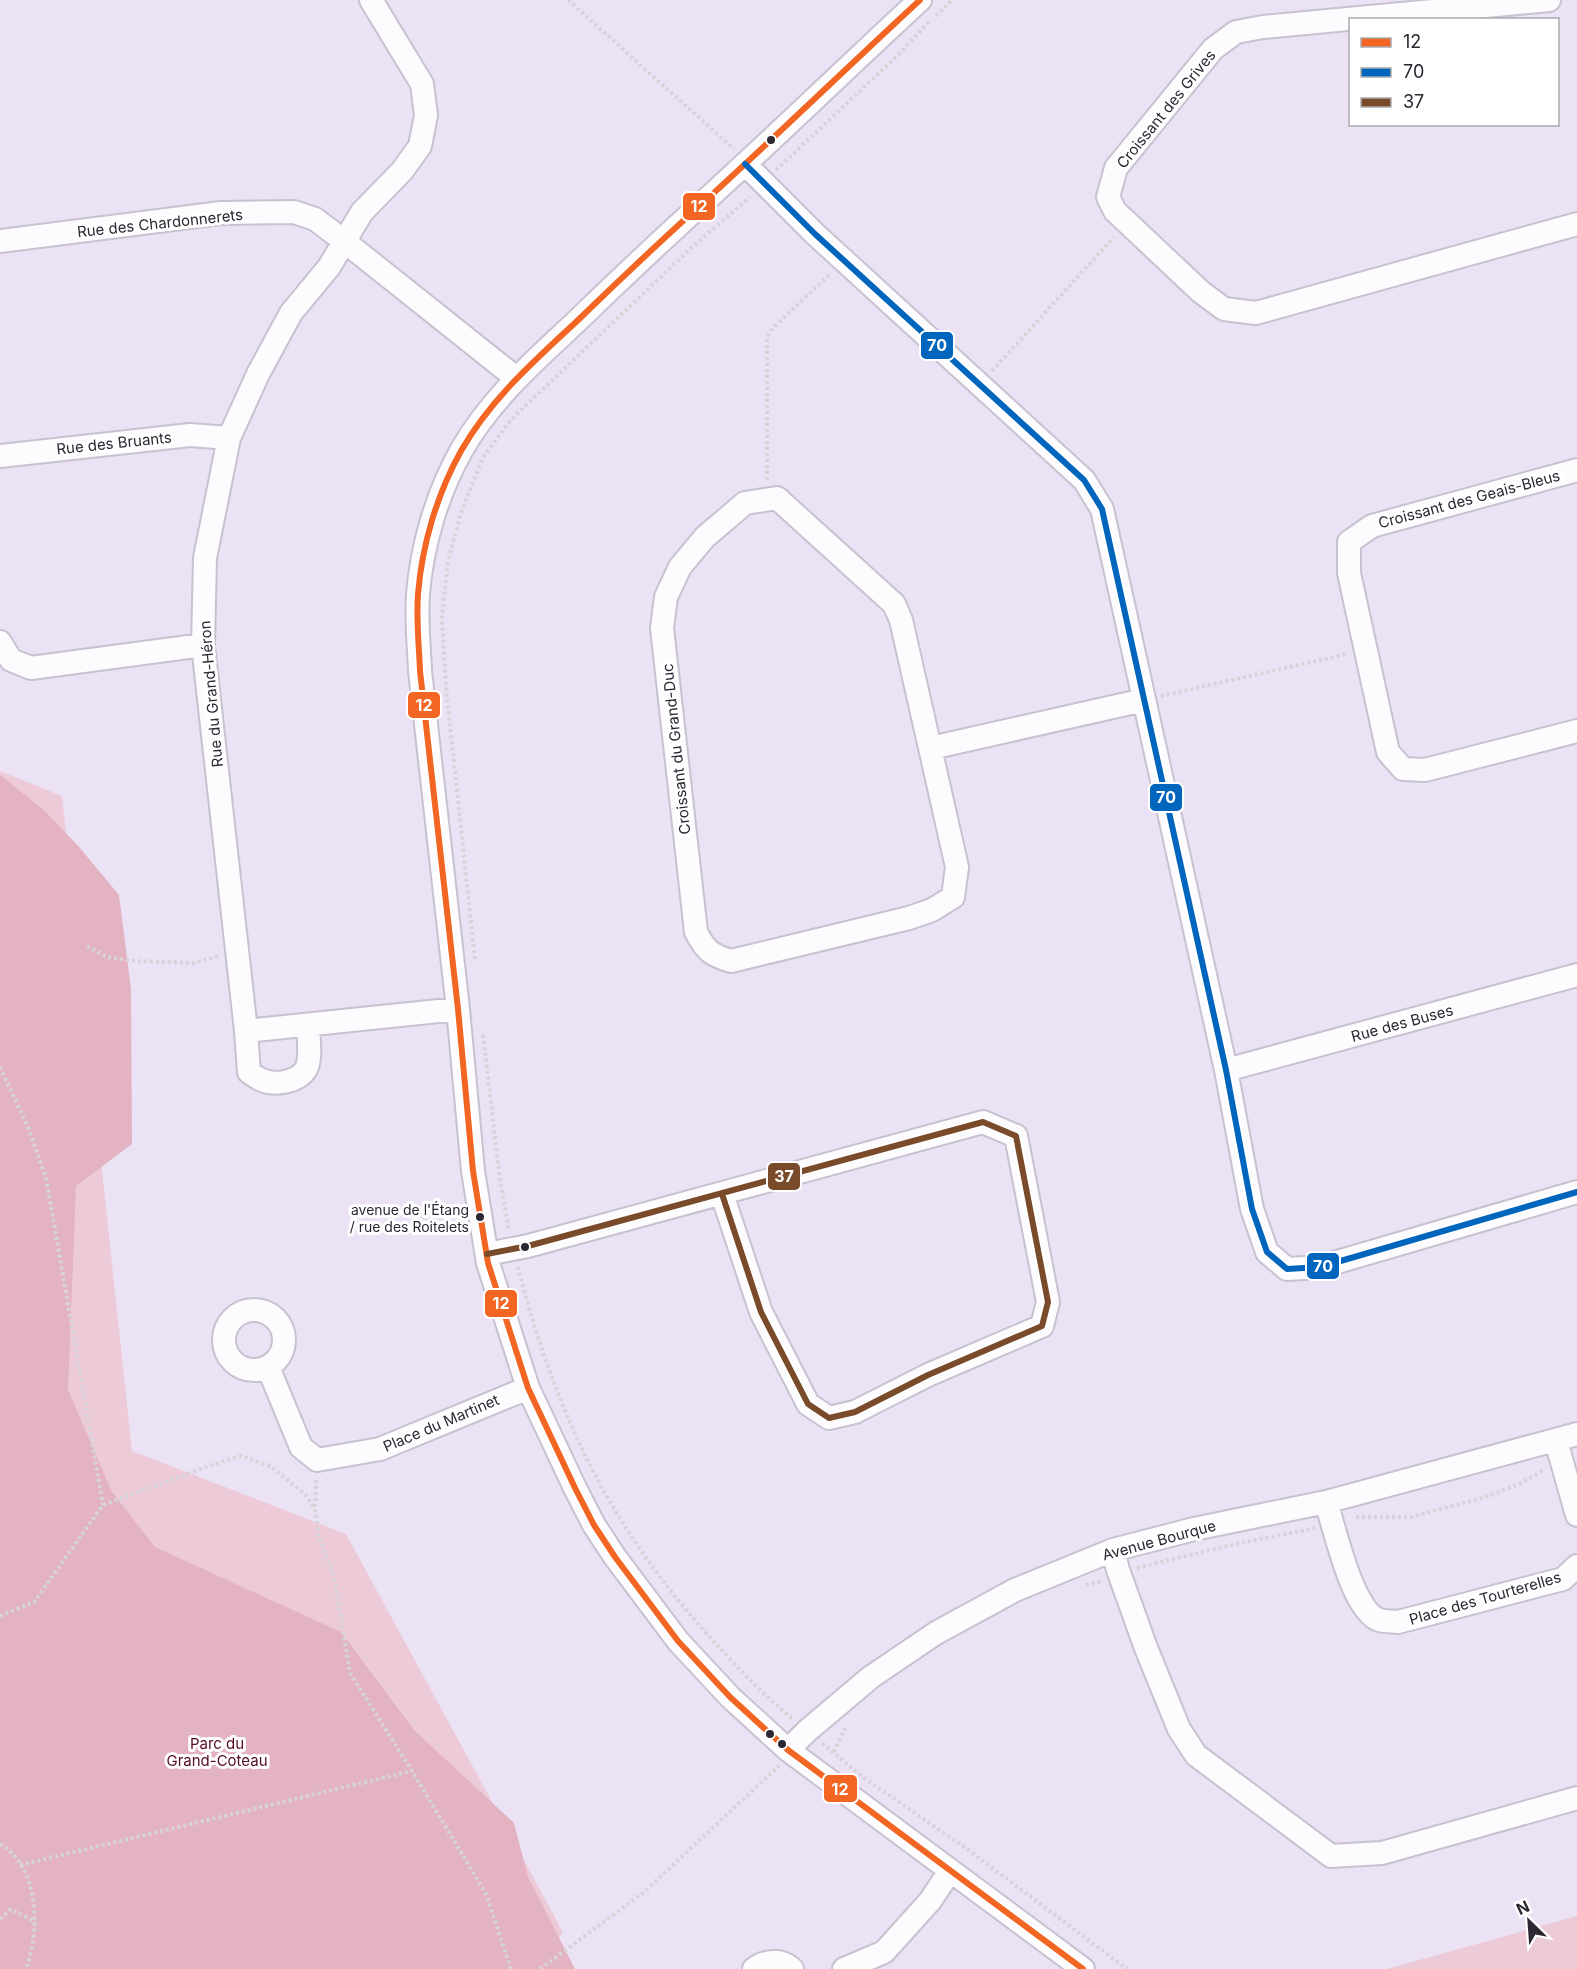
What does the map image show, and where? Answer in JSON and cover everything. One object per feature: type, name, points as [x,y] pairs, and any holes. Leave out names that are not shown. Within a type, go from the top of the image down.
[{"type":"street","name":"Rue du Grand-Héron","points":[[308,1025],[309,1059],[306,1068],[297,1077],[283,1083],[263,1081],[249,1072],[238,952],[203,645],[205,558],[229,438],[258,374],[291,313],[329,267],[362,212],[402,171],[420,146],[426,115],[422,84],[371,0]]},
{"type":"street","points":[[920,0],[638,262],[516,378],[495,401],[460,453],[441,492],[430,529],[418,592],[417,626],[420,671],[458,1010],[472,1162],[487,1254],[528,1388],[575,1488],[594,1525],[615,1557],[678,1641],[730,1697],[788,1750],[1083,1969]]},
{"type":"street","name":"Croissant des Grives","points":[[1358,18],[1549,0]]},
{"type":"street","name":"Croissant des Grives","points":[[1349,19],[1263,27],[1236,32],[1213,50],[1116,168],[1108,196],[1115,211],[1201,292],[1224,309],[1256,313],[1577,224]]},
{"type":"street","points":[[746,164],[771,192],[844,261],[1084,480],[1102,509],[1226,1070],[1252,1209],[1267,1252],[1287,1269],[1320,1267],[1577,1192]]},
{"type":"street","name":"Rue des Chardonnerets","points":[[0,241],[221,213],[294,212],[315,219],[516,378]]},
{"type":"street","name":"Rue des Bruants","points":[[0,456],[190,435],[229,438]]},
{"type":"street","name":"Croissant des Geais-Bleus","points":[[1577,470],[1371,526],[1349,542],[1349,573],[1389,753],[1403,769],[1435,768],[1577,731]]},
{"type":"street","name":"Croissant du Grand-Duc","points":[[777,498],[894,604],[901,620],[931,748],[957,867],[953,897],[932,910],[909,918],[747,959],[731,962],[715,956],[704,948],[696,932],[663,640],[662,628],[666,597],[680,567],[705,537],[746,503],[777,498]]},
{"type":"street","points":[[0,642],[11,660],[31,668],[203,645]]},
{"type":"street","points":[[931,748],[1144,700]]},
{"type":"street","name":"Rue des Buses","points":[[1226,1070],[1577,975]]},
{"type":"street","points":[[246,1031],[458,1010]]},
{"type":"street","points":[[487,1254],[528,1246],[983,1122],[1016,1136],[1048,1302],[1042,1326],[928,1375],[855,1412],[828,1418],[808,1404],[761,1312],[722,1194]]},
{"type":"street","points":[[268,1367],[301,1447],[317,1460]]},
{"type":"street","name":"Place du Martinet","points":[[317,1460],[380,1449],[528,1388]]},
{"type":"street","points":[[1566,1437],[1577,1515]]},
{"type":"street","name":"Avenue Bourque","points":[[788,1750],[807,1731],[872,1677],[936,1633],[1015,1590],[1113,1550],[1194,1529],[1326,1502],[1566,1437]]},
{"type":"street","name":"Place des Tourterelles","points":[[1326,1502],[1351,1584],[1363,1607],[1378,1620],[1398,1622],[1563,1579],[1577,1566]]},
{"type":"street","points":[[1113,1550],[1119,1575],[1150,1658],[1179,1729],[1196,1755],[1331,1856],[1382,1853],[1577,1798]]},
{"type":"street","points":[[844,1969],[884,1952],[930,1901],[951,1871]]},
{"type":"street","points":[[754,1969],[762,1964],[776,1962],[785,1963],[792,1969]]},
{"type":"path","points":[[568,0],[734,148],[746,164]]},
{"type":"path","points":[[774,172],[892,61],[952,0]]},
{"type":"path","points":[[476,965],[446,688],[442,617],[448,561],[462,508],[483,458],[506,426],[690,249],[749,198]]},
{"type":"path","points":[[979,384],[1127,223]]},
{"type":"path","points":[[766,498],[767,338],[773,328],[844,261]]},
{"type":"path","points":[[1144,700],[1365,649]]},
{"type":"path","points":[[87,946],[107,957],[135,961],[193,963],[238,952]]},
{"type":"path","points":[[483,1030],[500,1180],[509,1228]]},
{"type":"path","points":[[0,1067],[28,1127],[46,1178],[103,1505]]},
{"type":"path","points":[[519,1268],[544,1354],[561,1400],[592,1467],[623,1524],[698,1624],[737,1667],[790,1717]]},
{"type":"path","points":[[0,1616],[34,1602],[103,1505],[220,1462],[241,1456],[270,1466],[305,1494],[315,1509]]},
{"type":"path","points":[[317,1460],[315,1509],[319,1538],[334,1576],[350,1674],[486,1894],[511,1969]]},
{"type":"path","points":[[1356,1517],[1411,1517],[1486,1497],[1517,1485],[1542,1470]]},
{"type":"path","points":[[1142,1567],[1232,1545],[1314,1529]]},
{"type":"path","points":[[1080,1586],[1100,1582]]},
{"type":"path","points":[[850,1723],[842,1731],[834,1752],[864,1778],[1127,1969]]},
{"type":"path","points":[[540,1969],[644,1892],[779,1766],[788,1750]]},
{"type":"path","points":[[20,1865],[412,1771]]},
{"type":"path","points":[[0,1844],[12,1851],[29,1881],[36,1922],[33,1950],[26,1969]]},
{"type":"path","points":[[0,1919],[11,1909],[36,1922]]},
{"type":"green space","name":"Parc du Grand-Coteau","points":[[0,771],[62,796],[132,1451],[346,1534],[563,1932],[533,1969],[0,1969]]},
{"type":"green space","name":"Parc du Grand-Coteau","points":[[0,775],[44,810],[80,848],[119,895],[131,989],[132,1144],[76,1186],[68,1390],[112,1492],[155,1547],[341,1632],[414,1730],[514,1823],[528,1877],[575,1969],[0,1969]]},
{"type":"green space","points":[[1577,1916],[1577,1969],[1387,1969]]},
{"type":"transit line","name":"12","points":[[920,0],[544,352],[485,415],[452,467],[427,539],[417,604],[420,671],[458,1009],[473,1171],[488,1263],[528,1388],[575,1488],[594,1525],[615,1557],[678,1641],[730,1697],[788,1750],[1083,1969]]},
{"type":"transit line","name":"70","points":[[745,164],[815,234],[1084,480],[1102,509],[1226,1070],[1252,1209],[1267,1252],[1287,1269],[1320,1267],[1577,1192]]},
{"type":"transit line","name":"37","points":[[487,1254],[528,1246],[983,1122],[1016,1136],[1048,1302],[1042,1326],[928,1375],[855,1412],[829,1418],[808,1404],[761,1312],[722,1194]]},
{"type":"place","name":"avenue de l'Étang / rue des Roitelets","points":[[480,1217]]}]
